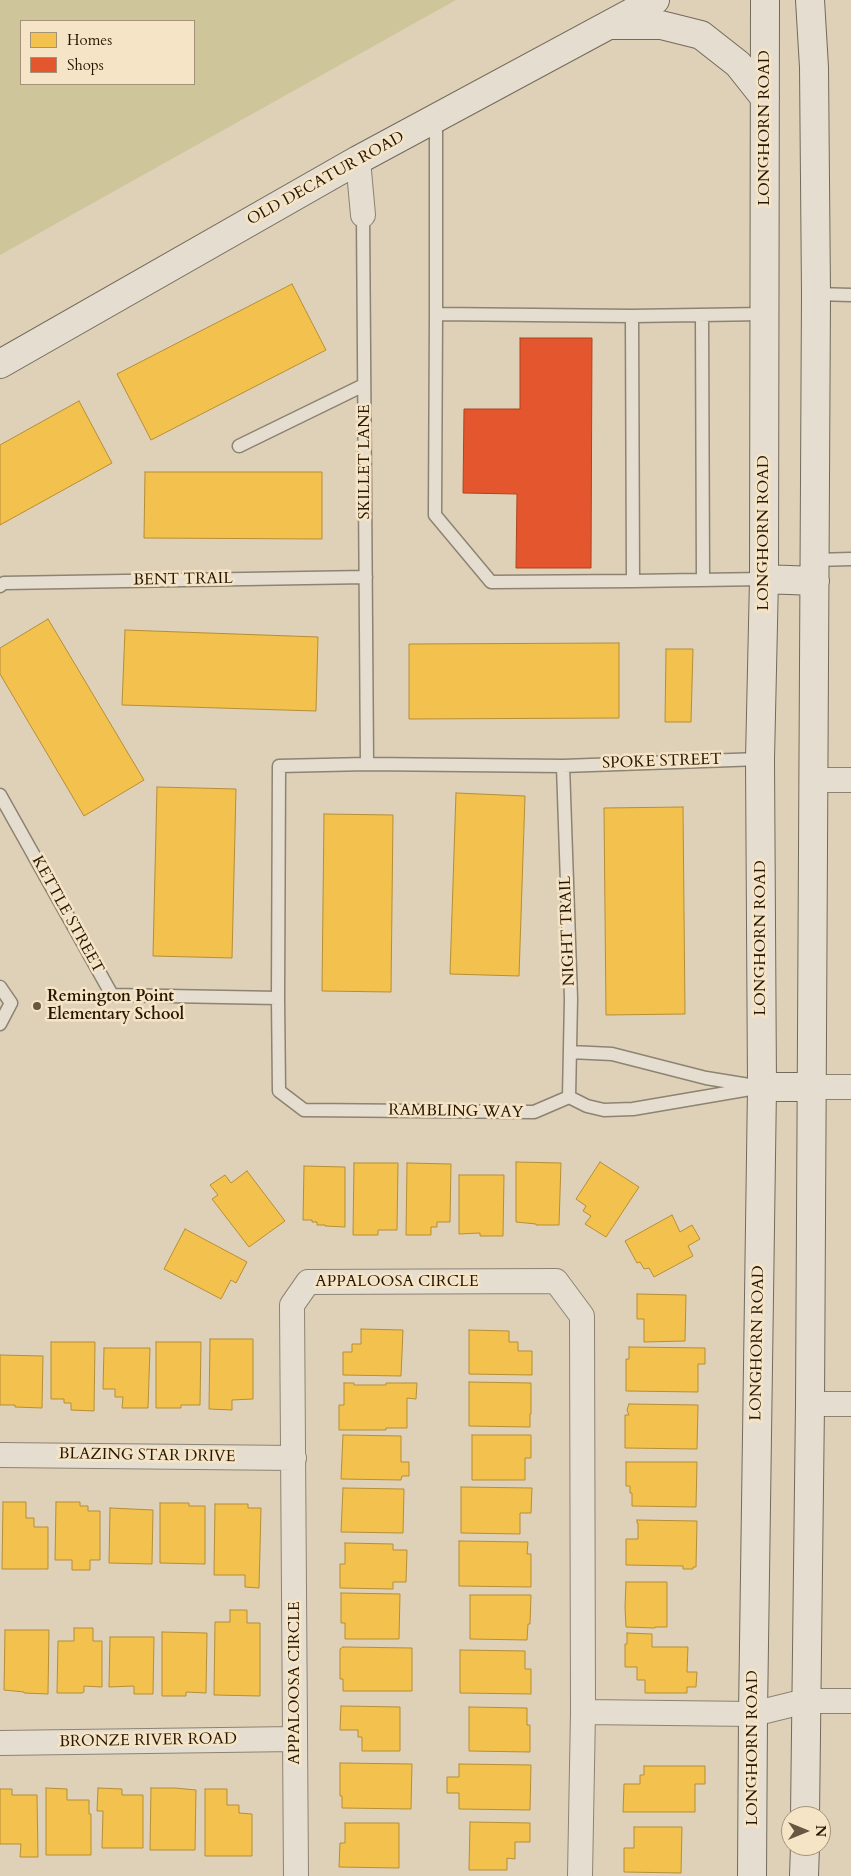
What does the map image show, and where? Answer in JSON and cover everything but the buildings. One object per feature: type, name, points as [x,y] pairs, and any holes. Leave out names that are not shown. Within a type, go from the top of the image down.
[{"type":"main road","name":"OLD DECATUR ROAD","points":[[0,364],[358,160],[612,25],[655,0]]},
{"type":"main road","name":"LONGHORN ROAD","points":[[752,1876],[762,1087],[760,759],[764,579],[765,0]]},
{"type":"main road","points":[[805,1806],[810,1404],[816,294],[814,68],[810,0]]},
{"type":"main road","points":[[612,25],[661,25],[701,35],[738,64],[765,98]]},
{"type":"main road","points":[[764,579],[815,571]]},
{"type":"main road","points":[[762,1087],[812,1087]]},
{"type":"main road","points":[[804,1856],[804,1876]]},
{"type":"street","name":"SKILLET LANE","points":[[358,160],[363,214]]},
{"type":"street","points":[[814,780],[851,780]]},
{"type":"street","points":[[812,1087],[851,1087]]},
{"type":"street","name":"APPALOOSA CIRCLE","points":[[296,1876],[292,1305],[308,1282],[556,1281],[582,1316],[583,1712]]},
{"type":"street","points":[[810,1404],[851,1404]]},
{"type":"street","name":"BLAZING STAR DRIVE","points":[[0,1455],[294,1458]]},
{"type":"street","points":[[580,1876],[583,1712],[753,1714],[806,1701],[851,1701]]},
{"type":"street","name":"BRONZE RIVER ROAD","points":[[0,1743],[296,1739]]},
{"type":"lane","points":[[436,118],[435,516],[491,582],[764,579]]},
{"type":"lane","name":"SKILLET LANE","points":[[363,214],[367,764]]},
{"type":"lane","points":[[816,294],[851,295]]},
{"type":"lane","points":[[436,314],[632,316],[764,314]]},
{"type":"lane","points":[[702,315],[703,580]]},
{"type":"lane","points":[[632,316],[633,581]]},
{"type":"lane","points":[[239,446],[364,385]]},
{"type":"lane","points":[[815,571],[851,558]]},
{"type":"lane","name":"BENT TRAIL","points":[[0,586],[4,584],[366,577]]},
{"type":"lane","name":"SPOKE STREET","points":[[367,764],[563,766],[760,759]]},
{"type":"lane","name":"RAMBLING WAY","points":[[367,764],[279,766],[279,1091],[304,1110],[534,1112],[569,1097]]},
{"type":"lane","name":"NIGHT TRAIL","points":[[563,766],[571,999],[569,1097]]},
{"type":"lane","name":"KETTLE STREET","points":[[0,795],[112,994],[278,998]]},
{"type":"lane","points":[[0,987],[11,1003],[0,1024]]},
{"type":"lane","points":[[570,1052],[612,1054],[706,1078],[762,1087]]},
{"type":"lane","points":[[569,1097],[587,1106],[604,1110],[633,1109],[762,1087]]},
{"type":"shaded area","points":[[0,0],[456,0],[0,255]]},
{"type":"place","name":"Remington Point Elementary School","points":[[37,1006]]}]
